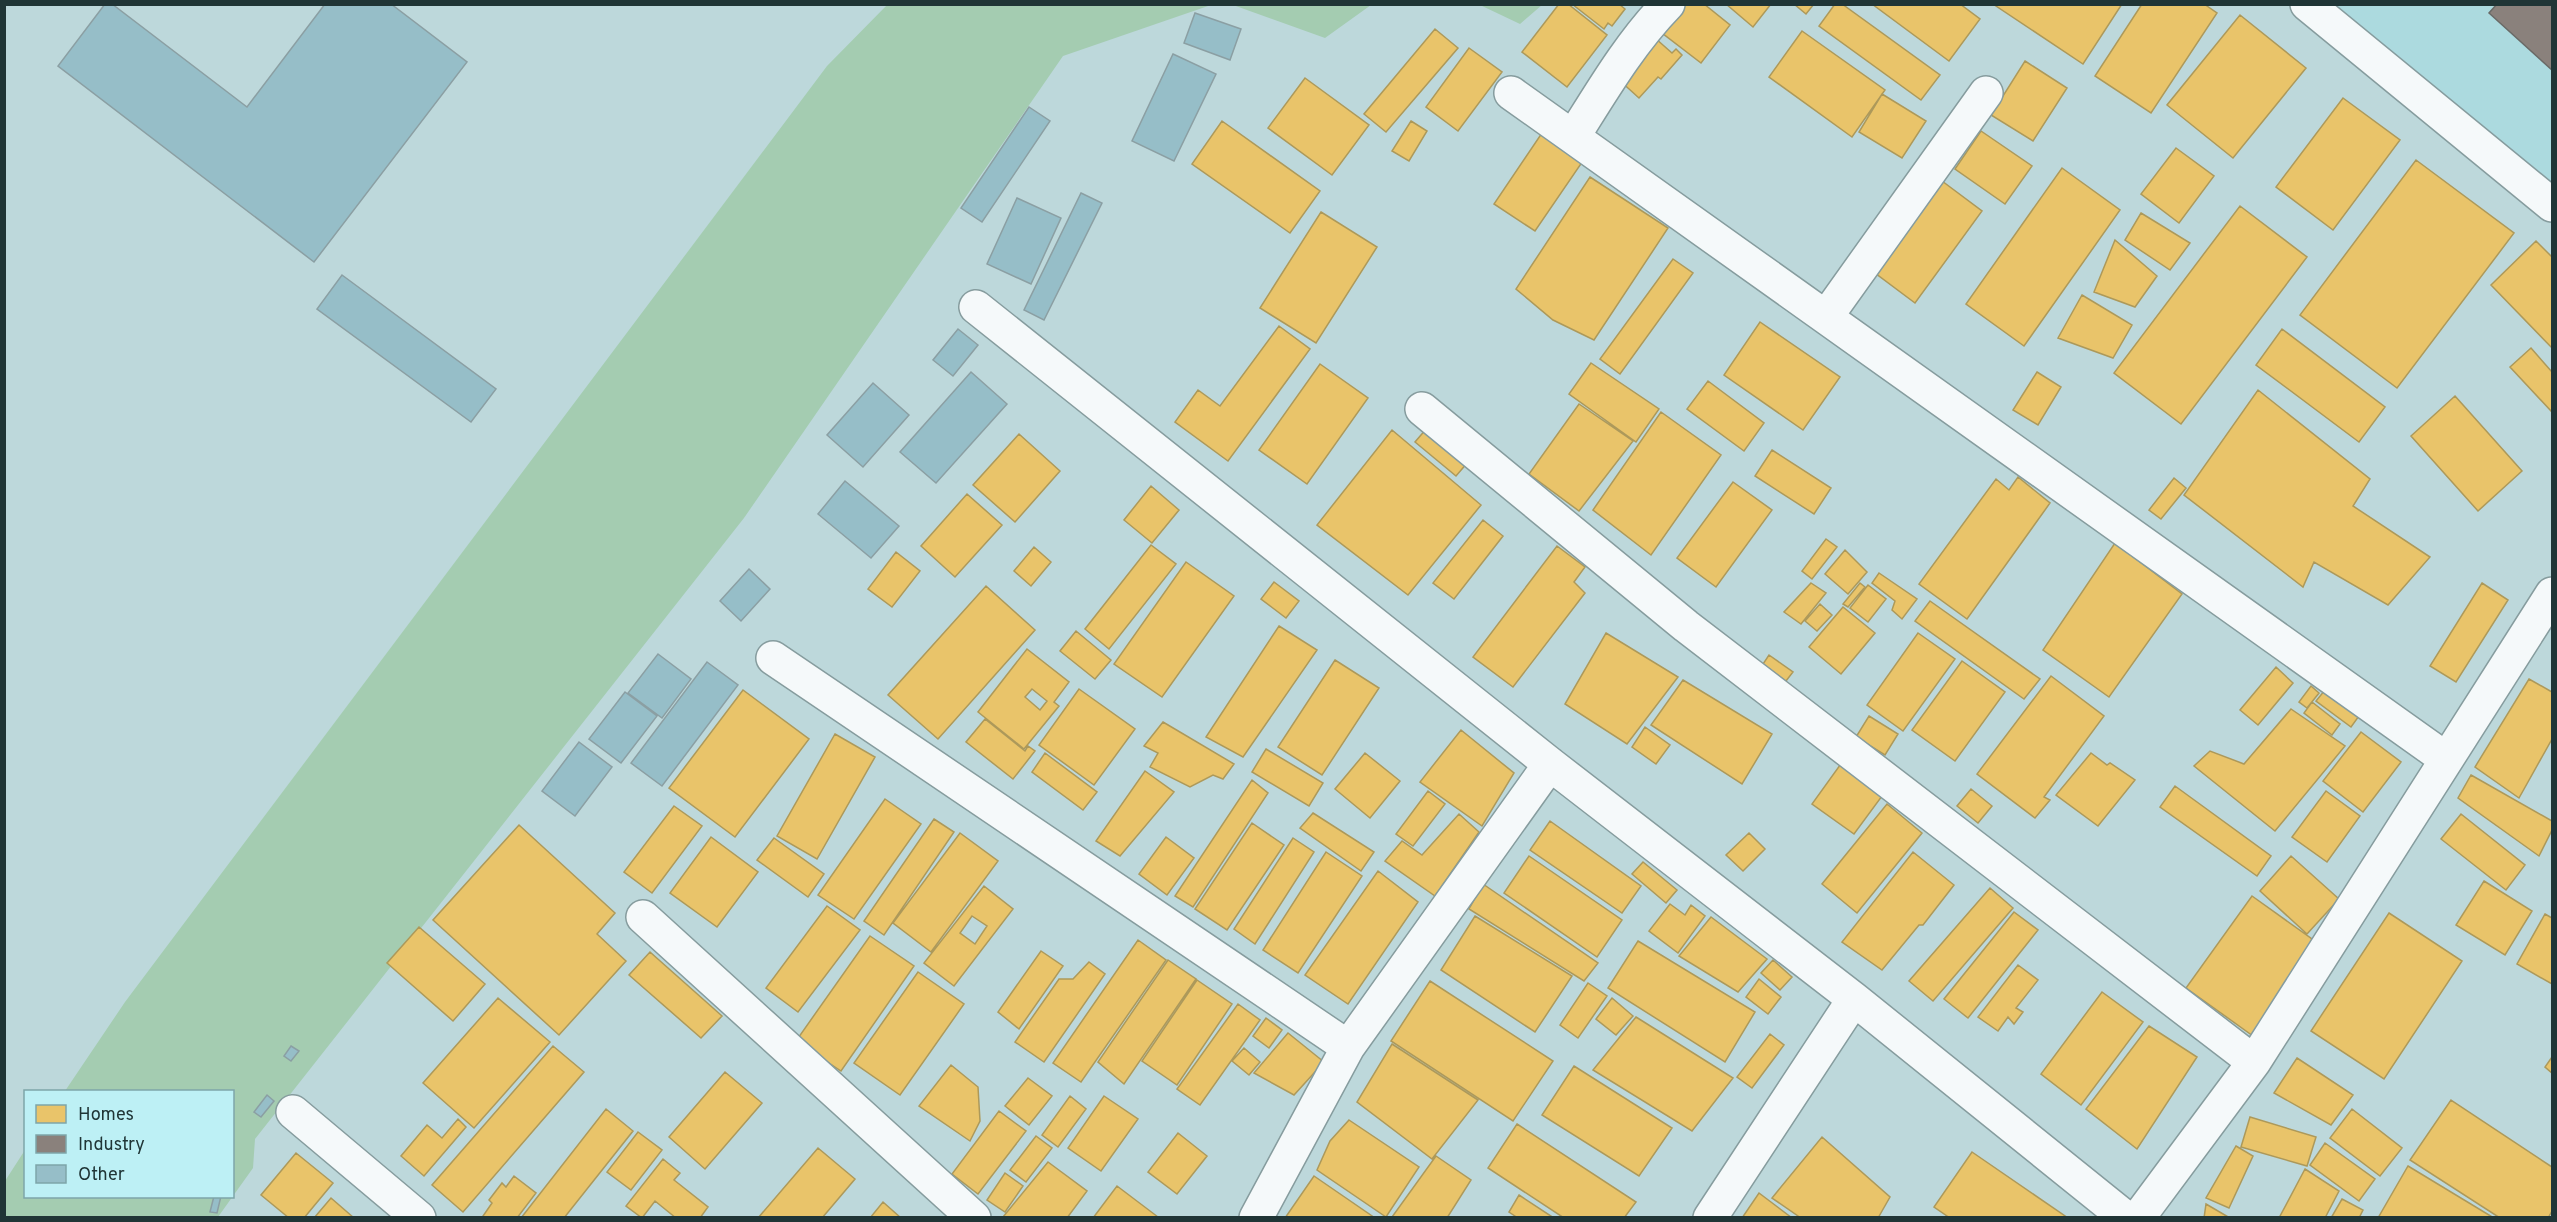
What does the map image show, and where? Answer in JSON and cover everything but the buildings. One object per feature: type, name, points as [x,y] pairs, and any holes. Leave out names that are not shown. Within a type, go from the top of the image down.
[{"type":"street","points":[[1573,137],[1615,71],[1668,4]]},
{"type":"street","points":[[2307,4],[2553,205]]},
{"type":"street","points":[[1512,93],[2446,759]]},
{"type":"street","points":[[1826,317],[1986,93]]},
{"type":"street","points":[[976,307],[1550,764],[1854,999],[2126,1218]]},
{"type":"street","points":[[1422,409],[1686,626],[2254,1062]]},
{"type":"street","points":[[2138,1218],[2254,1062],[2553,594]]},
{"type":"street","points":[[773,658],[1348,1047]]},
{"type":"street","points":[[1256,1218],[1348,1047],[1550,764]]},
{"type":"street","points":[[643,917],[974,1218]]},
{"type":"street","points":[[1710,1218],[1854,999]]},
{"type":"street","points":[[293,1112],[419,1218]]},
{"type":"shaded area","points":[[2324,5],[2552,5],[2552,198]]},
{"type":"green space","points":[[1542,4],[1520,24],[1480,5]]},
{"type":"green space","points":[[887,5],[1211,5],[1063,56],[744,518],[255,1139],[253,1168],[234,1195],[234,1090],[66,1090],[125,1002],[827,66]]},
{"type":"green space","points":[[1233,5],[1371,5],[1325,38]]},
{"type":"green space","points":[[24,1152],[24,1198],[232,1198],[218,1217],[5,1218],[5,1181]]}]
